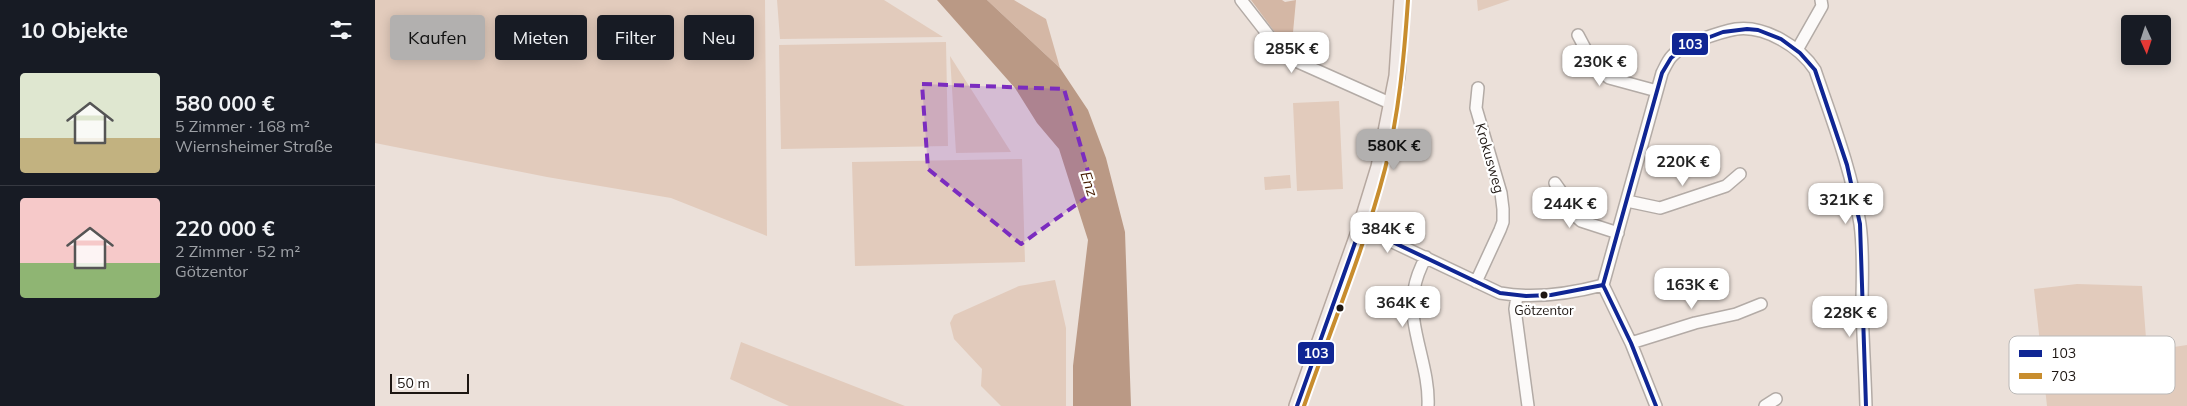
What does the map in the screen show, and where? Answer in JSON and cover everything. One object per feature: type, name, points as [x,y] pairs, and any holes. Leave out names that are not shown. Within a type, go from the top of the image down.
[{"type":"main road","points":[[1297,406],[1360,229],[1379,167],[1397,76],[1402,0]]},
{"type":"street","points":[[1241,0],[1287,55],[1298,62],[1392,104]]},
{"type":"street","points":[[1797,50],[1822,6],[1821,0]]},
{"type":"street","points":[[1656,406],[1631,343],[1603,285],[1662,73],[1672,56],[1687,44],[1737,29],[1755,31],[1777,38],[1797,50],[1815,70],[1850,177],[1859,222],[1864,270],[1862,306],[1866,406]]},
{"type":"street","points":[[1578,35],[1595,67],[1609,78],[1657,90]]},
{"type":"street","name":"Krokusweg","points":[[1475,282],[1503,222],[1501,193],[1476,108],[1478,88]]},
{"type":"street","points":[[1627,201],[1660,208],[1726,186],[1740,174]]},
{"type":"street","points":[[1555,183],[1567,200],[1571,213],[1581,222],[1618,233]]},
{"type":"street","points":[[1360,229],[1426,257],[1500,293],[1517,296],[1576,293],[1603,285]]},
{"type":"street","points":[[1426,257],[1418,273],[1413,292],[1413,308],[1428,380],[1428,406]]},
{"type":"street","points":[[1517,296],[1515,309],[1528,406]]},
{"type":"street","points":[[1631,343],[1695,323],[1735,314],[1761,304]]},
{"type":"street","points":[[1765,406],[1776,399]]},
{"type":"highlighted area","points":[[922,84],[1064,89],[1094,192],[1021,244],[928,169]]},
{"type":"shaded area","points":[[375,0],[765,0],[767,236],[671,198],[547,177],[375,143]]},
{"type":"shaded area","points":[[777,0],[884,0],[943,37],[780,39]]},
{"type":"shaded area","points":[[987,0],[1014,0],[1046,19],[1060,68]]},
{"type":"shaded area","points":[[1251,0],[1282,0],[1285,2],[1296,0],[1291,54]]},
{"type":"shaded area","points":[[1477,0],[1510,0],[1478,11]]},
{"type":"shaded area","points":[[946,42],[948,146],[781,149],[779,45]]},
{"type":"shaded area","points":[[950,56],[1011,152],[956,153]]},
{"type":"shaded area","points":[[1339,101],[1343,189],[1297,191],[1293,103]]},
{"type":"shaded area","points":[[1022,159],[1025,262],[855,266],[852,162]]},
{"type":"shaded area","points":[[1290,175],[1291,188],[1265,190],[1264,177]]},
{"type":"shaded area","points":[[1055,280],[1066,328],[1066,406],[1001,406],[981,386],[982,369],[954,339],[950,323],[954,315],[1019,286]]},
{"type":"shaded area","points":[[2077,284],[2142,286],[2146,336],[2039,336],[2034,289]]},
{"type":"shaded area","points":[[741,342],[905,406],[789,406],[730,379]]},
{"type":"shaded area","points":[[2187,345],[2187,406],[2047,406],[2046,394],[2175,394],[2175,347]]},
{"type":"water","name":"Enz","points":[[937,0],[987,0],[1060,68],[1088,110],[1106,158],[1125,232],[1131,406],[1073,406],[1073,366],[1088,240],[1059,149],[1037,123],[1015,88]]},
{"type":"transit line","name":"703","points":[[1304,406],[1357,259],[1385,169],[1394,128],[1400,86],[1408,0]]},
{"type":"transit line","name":"103","points":[[1603,285],[1662,73],[1671,58],[1686,46],[1723,32],[1747,29],[1758,30],[1781,39],[1800,53],[1815,70],[1847,165],[1860,224],[1866,406]]},
{"type":"transit line","name":"103","points":[[1360,229],[1382,237],[1500,293],[1526,296],[1551,295],[1603,285]]},
{"type":"transit line","name":"103","points":[[1297,406],[1360,229]]},
{"type":"transit line","name":"103","points":[[1603,285],[1631,343],[1656,406]]},
{"type":"place","name":"Götzentor","points":[[1544,295]]}]
